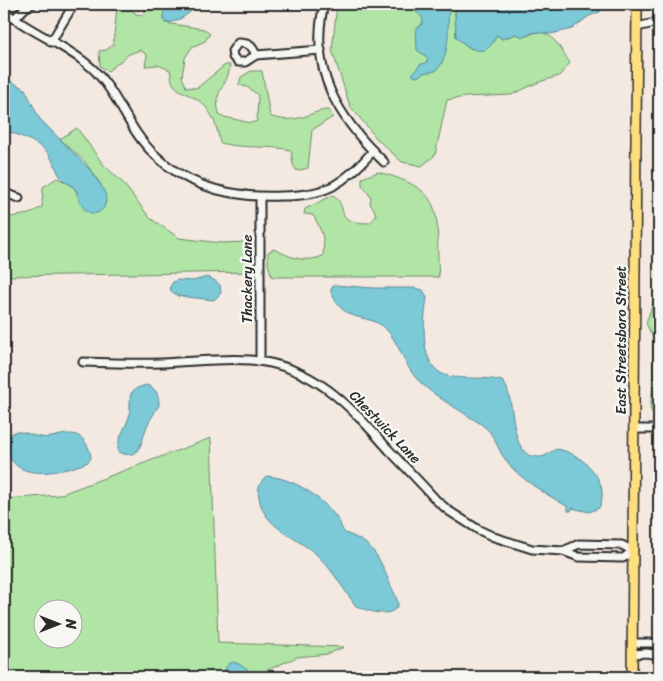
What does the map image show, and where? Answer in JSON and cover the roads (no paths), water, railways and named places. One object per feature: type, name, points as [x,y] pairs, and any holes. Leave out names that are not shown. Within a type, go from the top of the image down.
[{"type":"main road","name":"East Streetsboro Street","points":[[632,677],[637,4]]},
{"type":"street","points":[[14,19],[26,6],[32,4]]},
{"type":"street","points":[[51,42],[74,4]]},
{"type":"street","points":[[324,4],[321,21],[321,50],[327,80],[337,106],[347,122],[384,162]]},
{"type":"street","points":[[4,11],[84,62],[100,77],[110,90],[144,145],[180,175],[206,187],[234,194],[260,197],[308,194],[331,187],[353,172],[373,151]]},
{"type":"street","points":[[637,27],[659,22]]},
{"type":"street","points":[[256,55],[321,50]]},
{"type":"street","points":[[4,193],[19,198]]},
{"type":"street","name":"Thackery Lane","points":[[260,197],[260,361]]},
{"type":"street","name":"Chestwick Lane","points":[[83,362],[162,364],[228,360],[260,361],[290,369],[304,375],[340,398],[436,500],[464,522],[494,537],[532,549],[563,551],[579,557],[614,558],[623,558],[633,551],[622,545],[579,544],[563,551]]},
{"type":"street","points":[[634,429],[659,429]]},
{"type":"street","points":[[632,643],[659,643]]},
{"type":"street","points":[[632,654],[647,653],[659,655]]},
{"type":"water","points":[[171,4],[200,4],[180,19],[165,23],[163,18],[164,12]]},
{"type":"water","points":[[403,4],[449,4],[447,48],[436,71],[423,73],[418,77],[413,76],[413,73],[421,64],[426,63],[428,58],[417,50],[416,29],[422,24],[423,19]]},
{"type":"water","points":[[457,4],[605,4],[600,12],[589,16],[572,29],[551,34],[535,32],[523,37],[516,34],[502,39],[497,35],[487,49],[478,50],[473,49],[456,37],[455,13]]},
{"type":"water","points":[[4,80],[25,89],[39,118],[92,172],[105,193],[106,202],[102,210],[90,213],[84,209],[76,190],[63,180],[45,150],[30,140],[4,129]]},
{"type":"water","points":[[207,277],[220,285],[221,293],[214,300],[178,296],[171,291],[170,287],[173,282],[178,280],[193,281]]},
{"type":"water","points":[[334,285],[374,288],[415,288],[423,290],[427,297],[424,330],[425,342],[431,364],[438,371],[448,376],[502,381],[507,388],[517,438],[522,448],[529,455],[539,457],[557,449],[576,456],[585,462],[598,479],[601,488],[602,498],[599,508],[589,512],[572,508],[571,511],[568,511],[568,507],[518,474],[511,467],[487,429],[438,397],[416,378],[386,329],[379,324],[343,310],[331,292]]},
{"type":"water","points":[[146,385],[156,392],[159,405],[146,427],[137,451],[133,454],[118,452],[120,438],[129,417],[131,393],[137,388]]},
{"type":"water","points":[[14,432],[45,437],[74,434],[87,445],[91,458],[88,462],[64,470],[36,472],[23,470],[14,463],[9,452],[9,436]]},
{"type":"water","points":[[266,476],[287,480],[315,496],[338,519],[345,533],[363,541],[369,546],[379,559],[396,597],[398,606],[394,610],[378,613],[356,606],[319,557],[274,525],[262,508],[258,491]]},
{"type":"water","points":[[233,662],[252,673],[250,677],[223,677],[227,666]]}]
